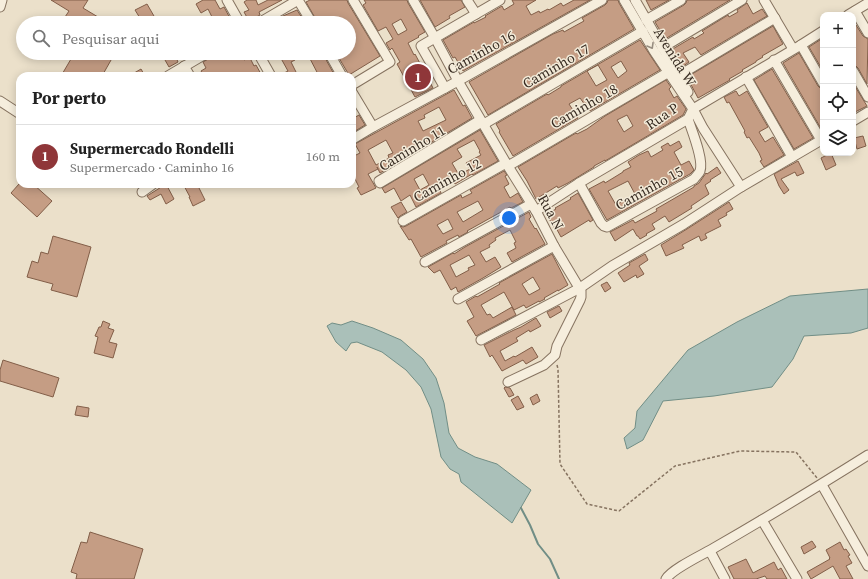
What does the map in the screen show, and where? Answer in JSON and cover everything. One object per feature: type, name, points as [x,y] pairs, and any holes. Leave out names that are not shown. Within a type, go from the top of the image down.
[{"type":"street","points":[[0,7],[2,0]]},
{"type":"street","points":[[227,0],[236,16]]},
{"type":"street","points":[[271,16],[298,0],[308,16]]},
{"type":"street","points":[[353,0],[390,62],[356,83]]},
{"type":"street","name":"Rua N","points":[[413,0],[458,81],[580,288]]},
{"type":"street","points":[[468,0],[476,14]]},
{"type":"street","points":[[445,88],[421,46],[500,0]]},
{"type":"street","name":"Caminho 16","points":[[356,137],[602,0]]},
{"type":"street","name":"Avenida W","points":[[624,0],[695,108],[703,128],[741,187]]},
{"type":"street","name":"Avenida W","points":[[635,0],[662,48],[673,73]]},
{"type":"street","points":[[646,20],[681,0]]},
{"type":"street","points":[[662,48],[742,0]]},
{"type":"street","points":[[764,0],[774,18],[820,79]]},
{"type":"street","points":[[853,12],[868,3]]},
{"type":"street","name":"Caminho 18","points":[[507,165],[774,18]]},
{"type":"street","points":[[856,19],[868,33]]},
{"type":"street","name":"Caminho 17","points":[[483,123],[643,31]]},
{"type":"street","name":"Rua P","points":[[426,262],[579,183],[688,119],[695,108],[820,33]]},
{"type":"street","points":[[174,72],[195,60]]},
{"type":"street","points":[[262,60],[269,72]]},
{"type":"street","points":[[333,60],[340,72]]},
{"type":"street","points":[[774,60],[820,136]]},
{"type":"street","points":[[184,66],[188,72]]},
{"type":"street","points":[[856,76],[868,97]]},
{"type":"street","points":[[746,77],[792,157]]},
{"type":"street","points":[[356,99],[373,128]]},
{"type":"street","points":[[0,101],[16,111]]},
{"type":"street","points":[[855,120],[868,112]]},
{"type":"street","name":"Caminho 15","points":[[579,183],[601,223],[607,227],[694,179],[700,172],[701,165],[700,157],[688,119]]},
{"type":"street","name":"Caminho 11","points":[[480,120],[483,123],[380,183],[379,181],[480,120]]},
{"type":"street","points":[[481,340],[580,288],[612,266],[684,224],[741,187],[820,140]]},
{"type":"street","name":"Caminho 12","points":[[403,221],[507,165]]},
{"type":"street","points":[[142,192],[148,188]]},
{"type":"street","points":[[458,298],[554,246]]},
{"type":"street","points":[[508,382],[544,365],[555,355],[557,346],[580,300],[580,288]]},
{"type":"street","points":[[666,579],[671,572],[710,551],[868,455]]},
{"type":"street","points":[[822,484],[868,566]]},
{"type":"street","points":[[762,520],[797,579]]},
{"type":"street","points":[[710,551],[726,579]]},
{"type":"path","points":[[555,355],[558,369],[560,464],[587,504],[619,511],[675,466],[740,451],[796,452],[822,484]]},
{"type":"water","points":[[868,289],[868,328],[851,333],[804,336],[793,359],[772,387],[714,396],[663,401],[643,440],[627,449],[624,438],[635,428],[637,411],[688,350],[737,322],[790,296]]},
{"type":"water","points":[[352,321],[401,340],[423,359],[436,378],[444,403],[449,433],[458,448],[475,457],[497,464],[531,490],[512,523],[461,482],[459,474],[450,469],[441,457],[431,409],[421,387],[406,370],[382,352],[357,342],[351,343],[346,351],[336,342],[327,326],[332,323],[341,325]]},
{"type":"building","points":[[51,0],[88,0],[83,8],[96,16],[66,16],[69,11]]},
{"type":"building","points":[[203,0],[215,0],[220,9],[224,7],[229,16],[212,16],[208,9],[201,13],[196,4]]},
{"type":"building","points":[[247,0],[256,0],[258,5],[268,0],[282,0],[259,12],[260,15],[258,16],[246,16],[244,12],[249,10],[244,2]]},
{"type":"building","points":[[310,0],[347,0],[356,16],[314,16],[306,2]]},
{"type":"building","points":[[364,0],[407,0],[425,32],[408,43],[433,88],[415,97],[397,64],[400,62],[392,48],[390,50],[386,43],[393,39],[386,27],[378,31],[363,5],[366,3]],"holes":[[[401,19],[407,30],[398,35],[392,24]]]},
{"type":"building","points":[[420,0],[461,0],[465,7],[449,16],[450,18],[435,27]]},
{"type":"building","points":[[512,0],[536,0],[526,6],[531,15],[539,11],[540,13],[548,9],[549,10],[561,3],[563,6],[574,0],[590,0],[463,71],[455,57],[453,58],[443,40],[474,22],[486,17],[485,16],[502,6],[504,10],[514,4]]},
{"type":"building","points":[[608,0],[618,0],[634,29],[488,115],[469,82],[553,34],[563,30],[564,32],[584,21],[582,18],[605,5]]},
{"type":"building","points":[[646,0],[669,0],[651,10]]},
{"type":"building","points":[[687,0],[730,0],[665,39],[655,22],[684,5]]},
{"type":"building","points":[[747,3],[753,14],[762,9],[767,16],[701,55],[695,47],[683,53],[689,62],[682,67],[671,50],[693,37],[694,39],[704,33],[702,31],[728,15],[729,17],[738,12],[737,10]]},
{"type":"building","points":[[147,4],[154,16],[139,16],[135,10]]},
{"type":"building","points":[[297,10],[301,16],[283,16]]},
{"type":"building","points":[[356,16],[380,56],[354,72],[347,72],[340,60],[356,60]]},
{"type":"building","points":[[856,25],[863,36],[868,39],[867,84],[856,66]]},
{"type":"building","points":[[773,26],[783,44],[762,56],[763,57],[756,62],[729,79],[730,80],[698,98],[687,77]]},
{"type":"building","points":[[640,40],[660,70],[590,111],[580,98],[569,104],[578,118],[513,156],[496,124],[547,94],[548,95],[561,86]],"holes":[[[621,61],[627,71],[618,78],[611,67]],[[598,65],[607,80],[596,86],[587,71]]]},
{"type":"building","points":[[820,40],[820,66],[809,47]]},
{"type":"building","points":[[799,53],[820,88],[820,127],[783,63]]},
{"type":"building","points":[[70,60],[111,60],[104,72],[63,72]]},
{"type":"building","points":[[165,60],[177,60],[178,62],[169,67]]},
{"type":"building","points":[[206,60],[251,60],[260,72],[202,72],[206,68],[203,62]]},
{"type":"building","points":[[282,60],[295,60],[291,62],[296,72],[286,72],[288,71]]},
{"type":"building","points":[[311,60],[326,60],[333,72],[317,72]]},
{"type":"building","points":[[141,69],[143,72],[136,72]]},
{"type":"building","points":[[772,69],[813,138],[794,149],[754,80]]},
{"type":"building","points":[[666,80],[671,87],[669,89],[674,98],[677,96],[686,109],[683,115],[594,166],[568,183],[558,188],[557,186],[536,199],[518,167],[576,133],[577,134],[587,129],[605,116]],"holes":[[[627,115],[633,126],[624,132],[617,120]]]},
{"type":"building","points":[[856,88],[867,106],[856,112]]},
{"type":"building","points":[[454,90],[472,118],[380,173],[378,169],[368,174],[376,188],[361,195],[357,188],[359,187],[356,181],[356,155],[360,153],[356,143]],"holes":[[[439,107],[446,120],[423,131],[418,121],[425,118],[424,115]],[[386,140],[393,153],[388,155],[389,158],[376,165],[368,150]]]},
{"type":"building","points":[[736,91],[739,96],[747,91],[768,127],[759,132],[765,142],[773,137],[784,155],[764,167],[760,161],[762,160],[759,153],[749,137],[747,138],[744,132],[745,131],[729,102],[727,103],[724,97]]},
{"type":"building","points":[[359,115],[365,125],[356,131],[356,117]]},
{"type":"building","points":[[480,130],[498,161],[455,184],[454,182],[440,190],[441,193],[416,207],[410,195],[401,201],[394,188],[385,193],[382,188]],"holes":[[[474,140],[481,155],[466,163],[470,169],[459,175],[452,163],[462,157],[457,149]],[[423,174],[429,185],[420,190],[414,179]]]},
{"type":"building","points":[[863,136],[866,146],[857,149],[856,138]]},
{"type":"building","points":[[679,141],[682,147],[674,152],[681,165],[689,161],[694,170],[690,174],[607,220],[589,189],[604,181],[605,183],[631,167],[628,162],[639,155],[648,151],[651,157],[663,150],[661,147],[668,143],[670,146]],"holes":[[[628,181],[635,194],[616,205],[608,191]]]},
{"type":"building","points":[[825,156],[832,156],[836,165],[826,170],[821,158]]},
{"type":"building","points":[[798,161],[804,173],[797,176],[795,172],[781,179],[789,190],[784,194],[774,174]]},
{"type":"building","points":[[717,167],[721,173],[705,185],[709,194],[691,206],[692,208],[669,222],[665,216],[652,224],[655,229],[640,239],[633,229],[615,241],[610,232],[633,220],[635,223],[657,211],[656,209],[694,187],[706,173],[707,174]]},
{"type":"building","points":[[504,171],[507,175],[505,176],[509,184],[504,187],[510,198],[518,193],[523,202],[511,208],[510,207],[459,237],[458,235],[446,241],[447,243],[421,257],[411,239],[409,240],[400,226],[406,226],[461,195],[462,198],[472,193],[470,190]],"holes":[[[478,201],[483,210],[463,222],[457,212]],[[448,219],[453,229],[443,234],[437,225]]]},
{"type":"building","points":[[16,187],[37,188],[52,201],[37,217],[11,193]]},
{"type":"building","points":[[160,188],[168,188],[174,199],[166,204],[161,194],[150,200],[147,196]]},
{"type":"building","points":[[185,188],[199,188],[205,200],[193,206]]},
{"type":"building","points":[[578,193],[593,220],[590,222],[589,220],[561,237],[555,226],[553,227],[547,214]]},
{"type":"building","points":[[401,202],[407,212],[398,218],[391,207]]},
{"type":"building","points":[[729,202],[733,209],[726,213],[727,215],[718,220],[721,226],[705,234],[707,238],[701,241],[699,236],[682,245],[684,248],[666,256],[661,245]]},
{"type":"building","points":[[529,212],[531,217],[529,219],[545,244],[512,262],[507,253],[516,248],[514,243],[516,242],[510,230],[495,238],[496,240],[489,245],[490,247],[480,252],[486,262],[495,257],[501,267],[458,292],[456,287],[451,290],[440,270],[434,273],[428,267]],"holes":[[[469,255],[475,265],[468,268],[469,270],[456,277],[450,265]]]},
{"type":"building","points":[[53,236],[91,247],[77,297],[51,290],[53,284],[27,277],[32,261],[38,263],[41,252],[48,254]]},
{"type":"building","points":[[552,254],[568,285],[539,302],[526,308],[524,305],[514,310],[504,292],[481,305],[487,315],[490,314],[493,318],[512,307],[516,315],[476,336],[467,321],[474,317],[466,302],[500,284],[499,283]],"holes":[[[533,277],[540,289],[529,295],[522,284]]]},
{"type":"building","points":[[645,254],[648,260],[639,266],[644,274],[637,278],[636,275],[624,282],[618,273],[630,265],[629,263]]},
{"type":"building","points":[[607,282],[611,288],[605,292],[601,285]]},
{"type":"building","points":[[559,306],[562,311],[550,318],[547,312]]},
{"type":"building","points":[[536,318],[541,326],[530,332],[529,330],[516,338],[518,341],[500,351],[505,361],[532,347],[538,357],[526,364],[523,360],[502,371],[492,355],[490,357],[484,345]]},
{"type":"building","points":[[103,321],[110,324],[108,328],[114,330],[109,342],[117,344],[113,358],[94,353],[98,337],[95,336]]},
{"type":"building","points":[[3,360],[59,378],[53,397],[0,381],[0,370]]},
{"type":"building","points":[[504,388],[510,388],[514,395],[509,397]]},
{"type":"building","points":[[537,394],[540,401],[533,405],[530,398]]},
{"type":"building","points":[[518,396],[524,407],[517,410],[511,400]]},
{"type":"building","points":[[77,406],[89,408],[88,417],[75,415]]},
{"type":"building","points":[[90,532],[143,549],[134,579],[76,579],[77,574],[71,572],[81,542],[87,543]]},
{"type":"building","points":[[812,541],[816,547],[804,554],[801,547]]},
{"type":"building","points":[[840,542],[844,550],[846,549],[850,555],[848,556],[852,563],[846,566],[853,579],[840,579],[833,566],[811,579],[807,572],[830,559],[826,550]]},
{"type":"building","points":[[746,559],[753,573],[774,562],[778,570],[781,568],[787,579],[767,579],[765,576],[756,579],[734,579],[728,567]]},
{"type":"waterway","points":[[521,508],[538,544],[550,559],[559,579]]},
{"type":"place","name":"Supermercado Rondelli","points":[[418,77]]}]
